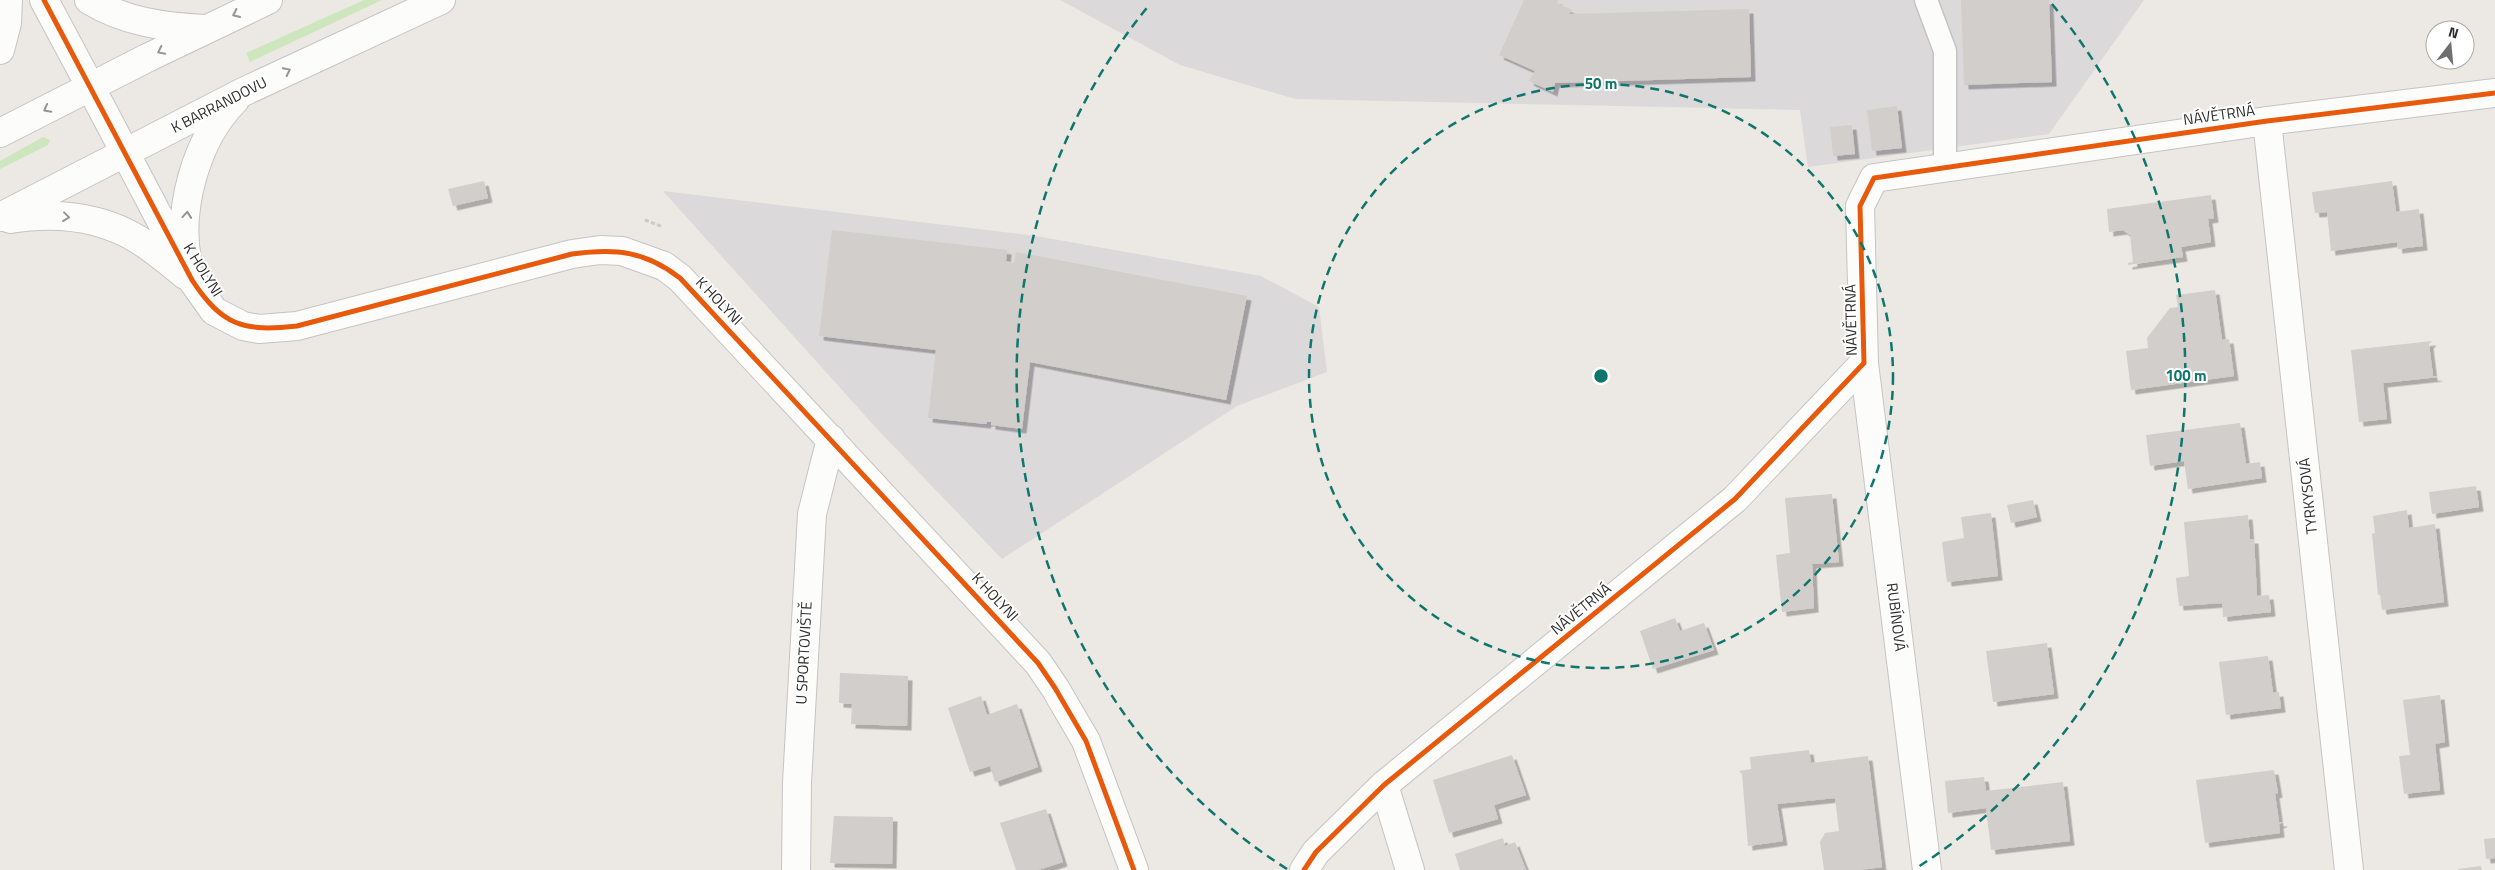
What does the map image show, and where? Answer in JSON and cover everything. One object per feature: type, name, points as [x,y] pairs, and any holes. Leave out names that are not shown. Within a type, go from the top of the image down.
[{"type":"street","points":[[0,50],[6,23],[8,0]]},
{"type":"street","name":"K HOLYNI","points":[[44,0],[192,280],[214,310],[227,319],[259,329],[298,326],[572,254],[600,250],[622,251],[664,266],[680,278],[1018,640],[1056,688],[1086,741],[1134,870]]},
{"type":"street","points":[[89,0],[105,9],[135,20],[162,26],[205,29]]},
{"type":"street","points":[[0,133],[90,86],[268,0]]},
{"type":"street","name":"K BARRANDOVU","points":[[0,219],[243,92],[441,0]]},
{"type":"street","points":[[192,280],[186,253],[185,232],[189,188],[193,173],[216,124],[243,92]]},
{"type":"street","name":"NÁVĚTRNÁ","points":[[1304,870],[1316,852],[1384,785],[1735,499],[1864,364],[1860,206],[1874,178],[2267,121],[2495,93]]},
{"type":"street","name":"TYRKYSOVÁ","points":[[2267,121],[2349,870]]},
{"type":"street","points":[[0,219],[32,215],[60,216],[97,222],[140,240],[192,280]]},
{"type":"street","name":"RUBÍNOVÁ","points":[[1864,364],[1927,870]]},
{"type":"street","name":"U SPORTOVIŠTĚ","points":[[796,870],[797,783],[812,514],[831,439]]},
{"type":"street","points":[[1384,785],[1410,870]]},
{"type":"lane","points":[[1926,0],[1944,51],[1945,168]]},
{"type":"shaded area","points":[[1060,0],[2144,0],[2049,134],[1808,167],[1800,110],[1295,99],[1180,65]]},
{"type":"shaded area","points":[[663,191],[1036,236],[1261,276],[1319,307],[1327,372],[1237,406],[1002,559],[879,431]]},
{"type":"green space","points":[[364,0],[382,0],[250,62],[246,53]]},
{"type":"green space","points":[[43,137],[50,140],[48,145],[0,169],[0,161]]},
{"type":"building","points":[[1524,0],[1558,0],[1557,3],[1572,10],[1569,14],[1749,9],[1751,77],[1555,83],[1553,92],[1529,81],[1535,71],[1499,55]]},
{"type":"building","points":[[1961,0],[2049,0],[2052,82],[1964,85]]},
{"type":"building","points":[[1897,106],[1902,148],[1872,151],[1867,110]]},
{"type":"building","points":[[1852,125],[1855,154],[1833,156],[1830,127]]},
{"type":"building","points":[[484,181],[488,198],[453,206],[448,189]]},
{"type":"building","points":[[2392,181],[2396,212],[2419,209],[2423,246],[2398,249],[2397,242],[2331,251],[2327,212],[2315,213],[2312,192]]},
{"type":"building","points":[[2211,195],[2214,218],[2208,219],[2211,242],[2181,247],[2183,257],[2128,265],[2128,263],[2133,262],[2130,235],[2123,230],[2109,232],[2107,209]]},
{"type":"building","points":[[832,230],[1007,250],[1006,261],[1014,263],[1016,252],[1247,296],[1226,400],[1030,362],[1022,429],[991,425],[991,422],[986,424],[928,418],[936,350],[819,336]]},
{"type":"building","points":[[2215,290],[2222,340],[2229,339],[2234,376],[2131,390],[2126,351],[2148,348],[2147,338],[2170,308],[2178,307],[2176,295]]},
{"type":"building","points":[[2432,341],[2429,344],[2433,376],[2439,377],[2383,383],[2387,419],[2359,422],[2351,350]]},
{"type":"building","points":[[2240,423],[2246,464],[2260,462],[2262,478],[2188,489],[2184,461],[2150,466],[2146,435]]},
{"type":"building","points":[[2476,486],[2479,507],[2432,514],[2429,492]]},
{"type":"building","points":[[1832,494],[1839,562],[1812,564],[1814,608],[1782,612],[1776,555],[1790,553],[1785,498]]},
{"type":"building","points":[[2033,500],[2037,517],[2011,523],[2007,505]]},
{"type":"building","points":[[2407,510],[2409,528],[2435,524],[2444,602],[2382,610],[2380,595],[2378,595],[2372,534],[2375,533],[2373,516]]},
{"type":"building","points":[[1991,513],[1998,576],[1947,582],[1942,542],[1964,538],[1961,517]]},
{"type":"building","points":[[2248,515],[2250,539],[2254,539],[2257,596],[2269,595],[2271,612],[2223,617],[2222,603],[2179,606],[2176,578],[2189,576],[2184,522]]},
{"type":"building","points":[[1675,618],[1680,631],[1704,623],[1714,650],[1653,669],[1640,631]]},
{"type":"building","points":[[2047,643],[2054,694],[1993,702],[1986,651]]},
{"type":"building","points":[[2268,656],[2273,693],[2279,692],[2281,708],[2226,715],[2219,662]]},
{"type":"building","points":[[840,673],[908,676],[907,726],[851,724],[852,704],[839,703]]},
{"type":"building","points":[[2440,695],[2445,742],[2435,744],[2440,790],[2404,794],[2399,756],[2410,755],[2403,700]]},
{"type":"building","points":[[981,696],[987,715],[1017,704],[1038,767],[995,782],[990,766],[970,772],[948,708]]},
{"type":"building","points":[[1809,750],[1811,763],[1868,756],[1882,867],[1861,870],[1824,870],[1820,842],[1825,833],[1839,831],[1835,798],[1777,804],[1783,841],[1748,846],[1742,774],[1739,771],[1751,769],[1750,757]]},
{"type":"building","points":[[1512,755],[1526,795],[1494,805],[1498,819],[1449,833],[1433,780]]},
{"type":"building","points":[[2274,770],[2278,793],[2275,794],[2279,822],[2284,822],[2279,824],[2280,833],[2205,843],[2196,780]]},
{"type":"building","points":[[1984,777],[1986,791],[2063,782],[2070,841],[1991,850],[1986,808],[1948,813],[1945,781]]},
{"type":"building","points":[[1046,809],[1063,862],[1038,870],[1016,870],[1000,823]]},
{"type":"building","points":[[834,816],[893,817],[892,864],[830,863]]},
{"type":"building","points":[[1503,838],[1505,846],[1515,842],[1526,870],[1460,870],[1455,854]]},
{"type":"building","points":[[2495,838],[2495,858],[2486,859],[2484,839]]},
{"type":"building","points":[[2481,866],[2482,870],[2458,870],[2458,869]]},
{"type":"cycle path","points":[[44,0],[192,280],[214,307],[236,323],[262,328],[297,326],[572,254],[588,252],[616,252],[642,257],[655,262],[680,278],[1038,663],[1086,741],[1134,870]]},
{"type":"cycle path","points":[[1304,870],[1316,852],[1384,785],[1735,499],[1864,363],[1860,206],[1874,178],[2267,121],[2495,93]]}]
